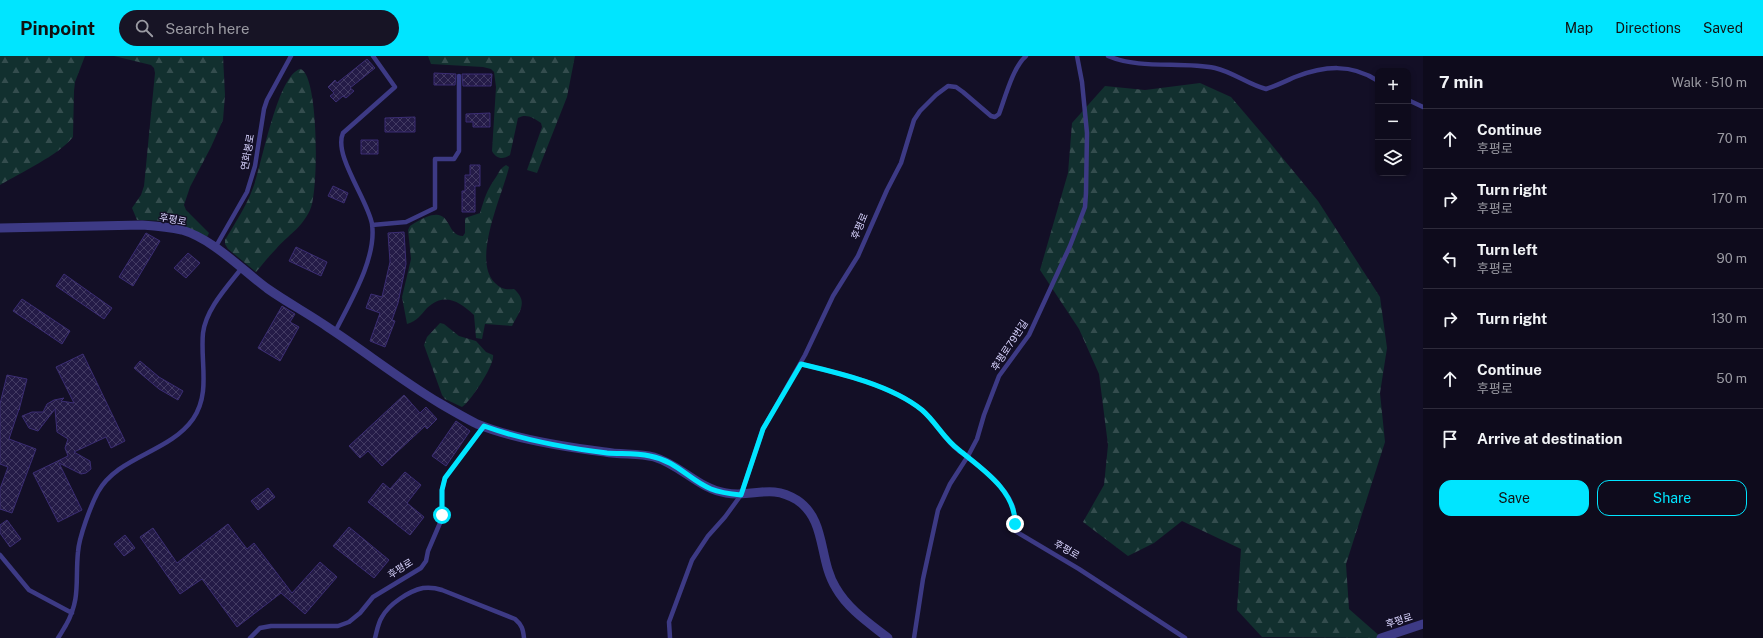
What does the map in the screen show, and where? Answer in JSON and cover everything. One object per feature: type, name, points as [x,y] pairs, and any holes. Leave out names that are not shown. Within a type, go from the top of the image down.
[{"type":"street","name":"후평로","points":[[0,228],[142,225],[184,231],[215,248],[268,289],[335,332],[421,392],[476,423],[501,432],[551,443],[607,453],[650,456],[664,460],[681,468],[712,490],[741,495],[762,491],[777,492],[797,500],[808,509],[815,520],[819,531],[828,572],[836,590],[848,605],[888,638]]},
{"type":"street","name":"후평로","points":[[1381,638],[1423,624]]},
{"type":"lane","name":"연화봉로","points":[[215,248],[247,192],[255,166],[264,109],[267,100],[291,56]]},
{"type":"lane","points":[[335,332],[361,279],[370,249],[372,225],[369,212],[349,171],[340,139],[343,133],[395,87],[373,56]]},
{"type":"lane","name":"후평로","points":[[670,638],[669,622],[692,560],[708,536],[725,517],[741,495],[763,429],[801,364],[833,296],[858,256],[887,190],[901,163],[914,120],[920,111],[936,95],[948,86],[956,87],[991,116],[995,117],[999,114],[1022,59],[1026,56]]},
{"type":"lane","name":"후평로79번길","points":[[914,638],[923,579],[938,510],[950,484],[977,439],[986,409],[999,376],[1029,335],[1070,246],[1085,207],[1087,133],[1082,82],[1077,56]]},
{"type":"lane","points":[[1108,56],[1126,62],[1215,68],[1266,89],[1307,73],[1336,67],[1368,74],[1375,79]]},
{"type":"lane","points":[[372,225],[406,222],[435,208],[435,159],[454,159],[459,151],[459,76]]},
{"type":"lane","points":[[1411,101],[1423,107]]},
{"type":"lane","points":[[58,638],[72,613],[77,592],[77,553],[79,541],[98,492],[116,471],[165,443],[193,419],[200,403],[203,386],[203,332],[206,320],[220,297],[241,269]]},
{"type":"lane","name":"후평로","points":[[801,364],[871,383],[921,410],[958,450],[985,470],[1005,494],[1012,506],[1015,516],[1015,531],[1020,536],[1079,569],[1185,638]]},
{"type":"lane","name":"후평로","points":[[250,638],[260,628],[271,626],[338,626],[348,622],[360,613],[373,597],[421,568],[426,561],[428,550],[440,523],[442,515],[442,490],[445,478],[484,426]]},
{"type":"lane","points":[[0,555],[29,590],[72,613]]},
{"type":"lane","points":[[376,638],[381,617],[387,609],[396,602],[423,588],[442,590],[515,619],[520,623],[523,629],[524,638]]},
{"type":"green space","points":[[0,56],[85,56],[75,82],[73,137],[67,144],[49,157],[0,185]]},
{"type":"green space","points":[[114,56],[223,56],[225,95],[223,120],[190,187],[184,205],[186,210],[209,233],[207,237],[170,221],[137,220],[132,208],[141,195],[144,186],[155,73],[154,68],[151,65]]},
{"type":"green space","points":[[428,56],[575,56],[567,97],[537,173],[527,170],[542,127],[541,123],[533,118],[524,116],[518,118],[510,155],[505,158],[500,158],[492,151],[496,87],[494,72],[491,69],[483,67],[431,64]]},
{"type":"green space","points":[[300,69],[306,75],[311,90],[314,110],[316,159],[313,199],[310,210],[303,222],[273,252],[256,272],[228,249],[225,244],[225,240],[244,208],[253,188],[271,122],[284,87],[292,75]]},
{"type":"green space","points":[[1200,83],[1231,97],[1271,144],[1318,201],[1380,297],[1387,348],[1380,393],[1385,442],[1346,564],[1349,609],[1382,638],[1262,637],[1237,610],[1241,549],[1182,521],[1154,543],[1128,556],[1083,522],[1104,485],[1108,445],[1099,374],[1079,329],[1040,270],[1068,173],[1072,123],[1105,86],[1145,90]]},
{"type":"green space","points":[[506,165],[509,167],[491,226],[487,243],[486,259],[488,273],[495,283],[504,289],[514,289],[521,298],[522,303],[520,312],[512,326],[485,324],[482,339],[476,338],[474,315],[457,302],[445,299],[433,303],[421,315],[407,324],[402,297],[411,259],[408,230],[410,226],[425,218],[435,215],[441,216],[446,220],[452,230],[463,236],[465,233],[465,218],[480,213],[489,189],[500,170]]},
{"type":"green space","points":[[440,323],[444,324],[459,336],[476,341],[486,352],[493,355],[493,360],[486,375],[466,404],[462,407],[445,399],[442,395],[424,345],[427,337]]},
{"type":"building","points":[[367,59],[375,68],[350,88],[354,91],[346,98],[343,96],[336,102],[330,96],[334,93],[328,87],[335,80],[337,83]]},
{"type":"building","points":[[434,73],[456,74],[455,85],[434,85]]},
{"type":"building","points":[[462,74],[492,74],[491,86],[463,86]]},
{"type":"building","points":[[490,113],[490,127],[473,127],[473,122],[466,122],[466,114]]},
{"type":"building","points":[[415,117],[415,132],[385,132],[385,118]]},
{"type":"building","points":[[361,140],[378,140],[378,154],[361,154]]},
{"type":"building","points":[[470,165],[480,165],[480,186],[475,186],[475,212],[462,212],[462,191],[465,191],[465,175],[470,175]]},
{"type":"building","points":[[333,186],[348,193],[344,203],[328,196]]},
{"type":"building","points":[[404,232],[406,264],[398,303],[392,320],[395,321],[385,347],[370,341],[380,313],[366,308],[371,294],[382,297],[390,262],[388,233]]},
{"type":"building","points":[[146,233],[160,241],[133,286],[119,277]]},
{"type":"building","points":[[296,247],[327,262],[321,276],[289,261]]},
{"type":"building","points":[[188,253],[200,263],[186,278],[174,268]]},
{"type":"building","points":[[64,274],[112,308],[104,319],[56,286]]},
{"type":"building","points":[[22,299],[70,331],[62,344],[13,311]]},
{"type":"building","points":[[282,306],[295,314],[290,322],[299,327],[280,361],[258,348]]},
{"type":"building","points":[[83,354],[125,441],[111,448],[106,437],[74,452],[90,461],[91,469],[86,473],[81,474],[59,463],[82,510],[58,522],[33,473],[68,456],[65,448],[68,439],[57,432],[55,409],[38,431],[29,428],[22,416],[32,412],[43,412],[47,404],[54,400],[64,398],[61,401],[74,403],[56,367]]},
{"type":"building","points":[[140,361],[159,377],[183,391],[178,400],[159,389],[134,368]]},
{"type":"building","points":[[7,375],[27,379],[19,410],[9,439],[36,449],[12,513],[0,509],[0,489],[8,467],[0,464],[0,404]]},
{"type":"building","points":[[404,395],[420,413],[426,407],[437,419],[427,429],[425,426],[382,466],[368,451],[360,458],[349,446]]},
{"type":"building","points":[[456,421],[470,431],[446,466],[432,456]]},
{"type":"building","points":[[405,472],[421,485],[407,503],[424,517],[410,535],[368,502],[383,483],[390,489]]},
{"type":"building","points":[[268,488],[275,497],[258,510],[251,501]]},
{"type":"building","points":[[7,520],[21,539],[10,547],[0,533],[0,525]]},
{"type":"building","points":[[228,524],[247,549],[254,543],[292,593],[320,562],[337,577],[305,614],[281,593],[237,627],[202,579],[180,594],[140,537],[153,528],[177,563]]},
{"type":"building","points":[[349,527],[389,560],[374,578],[333,546]]},
{"type":"building","points":[[125,535],[135,548],[124,556],[114,544]]},
{"type":"route","points":[[442,515],[442,490],[445,478],[484,426],[501,432],[544,442],[607,453],[650,456],[664,460],[681,468],[712,490],[741,495],[763,429],[801,364],[871,383],[921,410],[958,450],[985,470],[996,483],[1012,506],[1015,516],[1015,524]]}]
